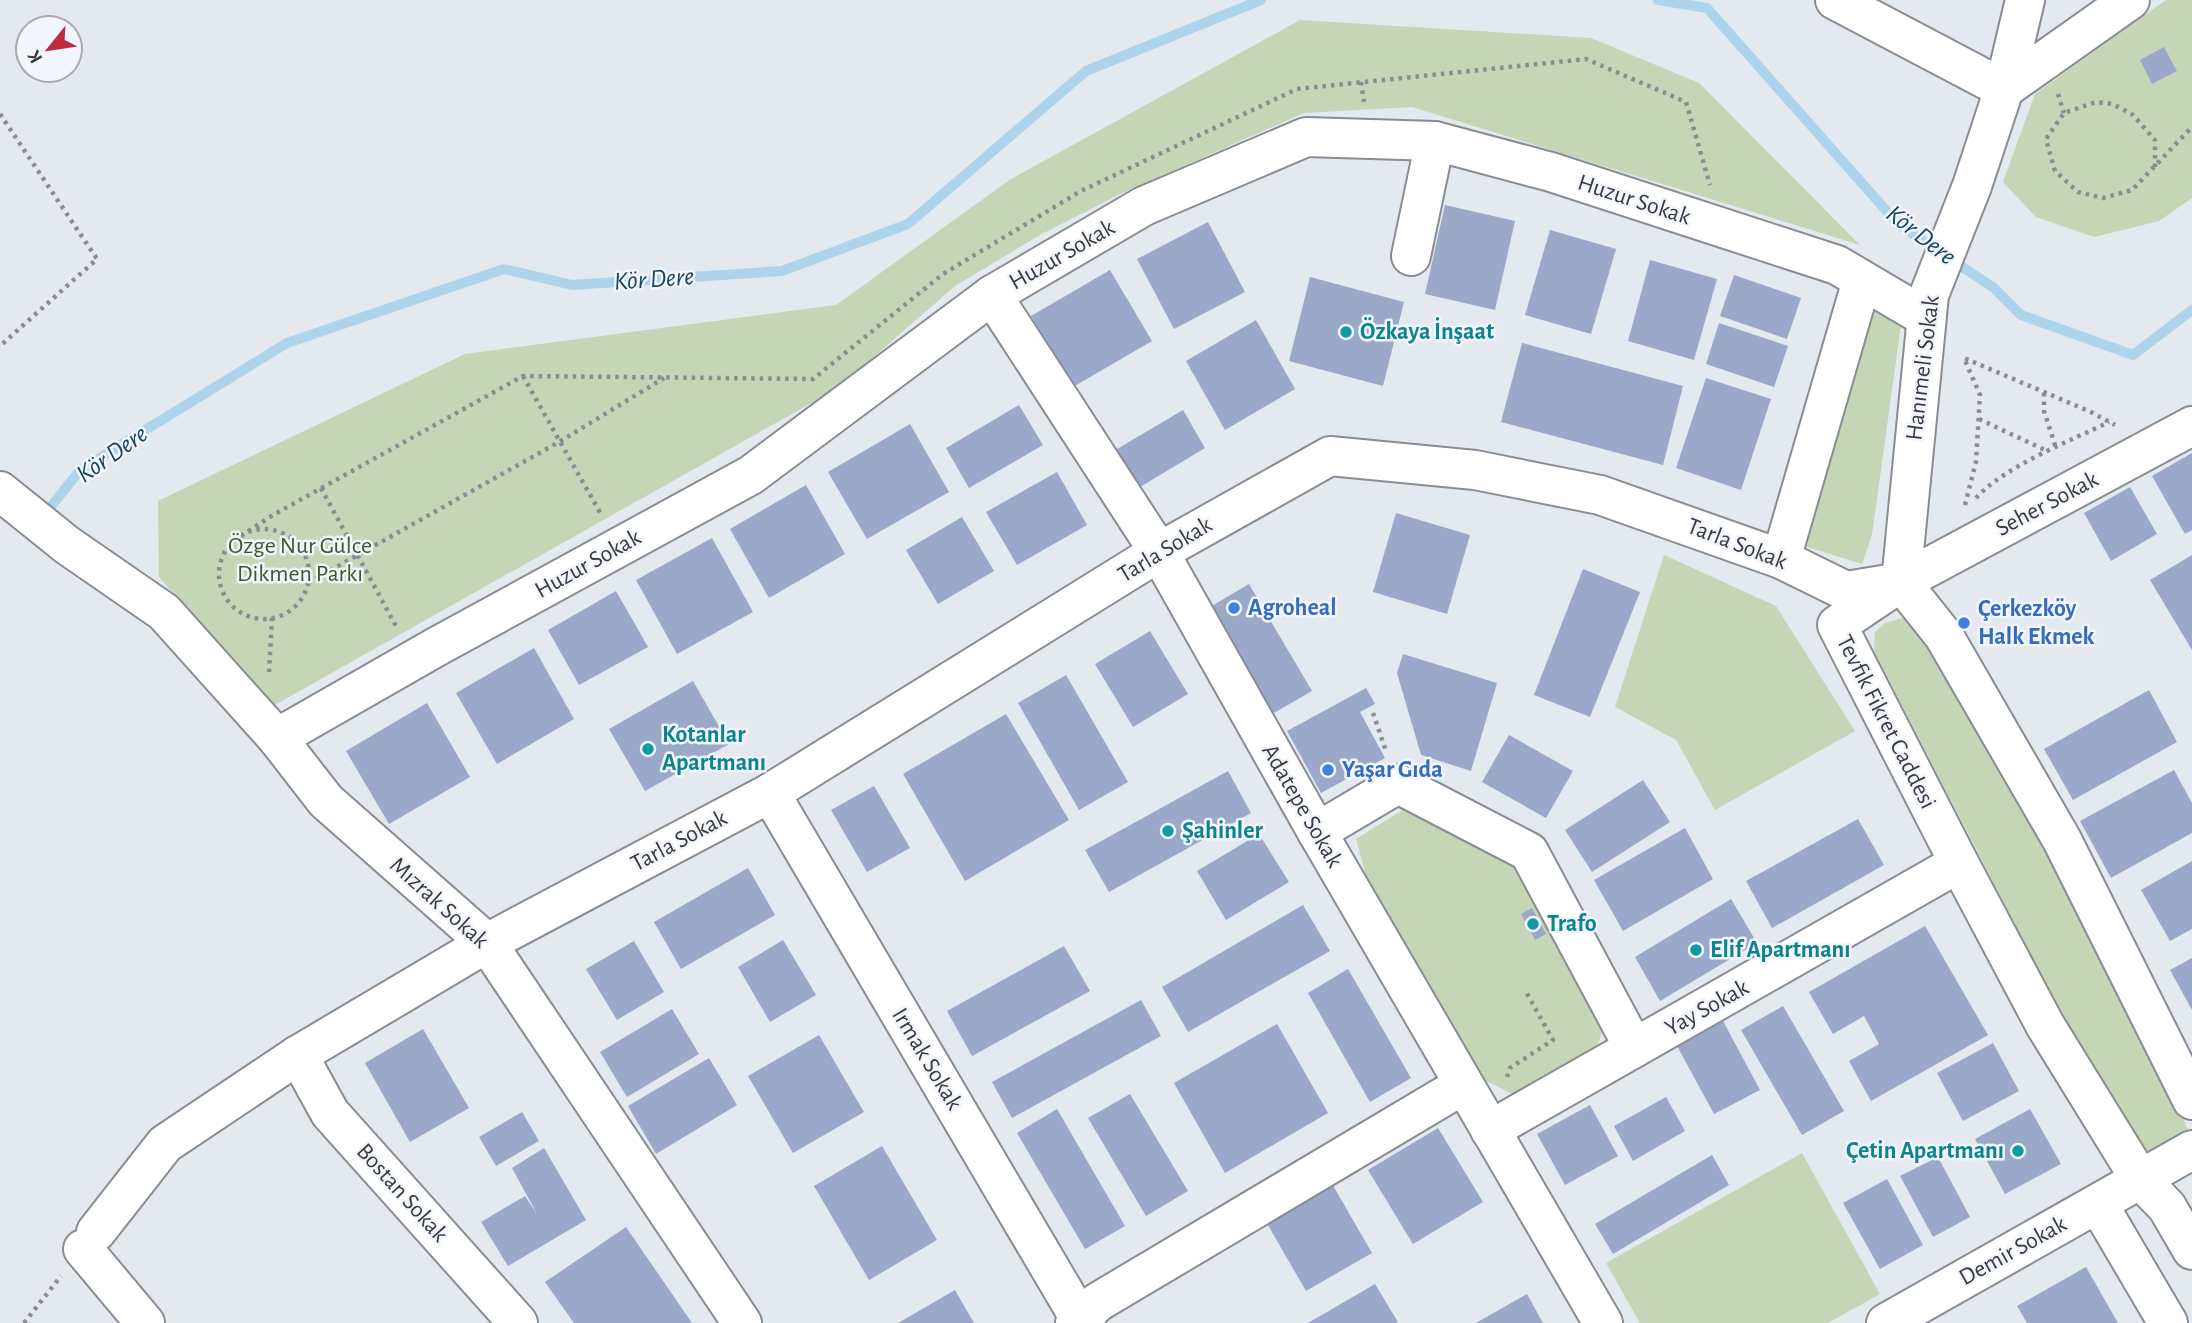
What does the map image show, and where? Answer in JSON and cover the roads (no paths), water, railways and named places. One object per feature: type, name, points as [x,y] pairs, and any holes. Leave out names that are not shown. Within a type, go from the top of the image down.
[{"type":"street","points":[[1835,0],[2004,89],[2130,0]]},
{"type":"street","name":"Hanımeli Sokak","points":[[1901,582],[1927,306],[1972,186],[2004,89],[2025,0]]},
{"type":"street","name":"Huzur Sokak","points":[[277,738],[751,474],[992,295],[1144,206],[1306,137],[1435,141],[1550,172],[1837,265],[1862,280],[1927,306]]},
{"type":"street","points":[[1411,256],[1435,141]]},
{"type":"street","points":[[1781,559],[1862,280]]},
{"type":"street","name":"Adatepe Sokak","points":[[992,295],[1159,552],[1463,1085],[1502,1123],[1603,1323]]},
{"type":"street","name":"Seher Sokak","points":[[1901,582],[2192,426]]},
{"type":"street","name":"Tarla Sokak","points":[[145,1323],[90,1240],[165,1144],[298,1055],[487,943],[770,793],[1159,552],[1330,456],[1475,470],[1600,495],[1781,559],[1846,591],[1901,582]]},
{"type":"street","name":"Mızrak Sokak","points":[[8,499],[66,545],[164,612],[277,738],[327,801],[487,943],[742,1323]]},
{"type":"street","points":[[1901,582],[1944,636],[2062,840],[2192,1100]]},
{"type":"street","name":"Tevfik Fikret Caddesi","points":[[1901,582],[1837,625],[2045,1025],[2140,1179],[2167,1207],[2192,1250]]},
{"type":"street","points":[[1317,832],[1398,785],[1529,852],[1634,1048]]},
{"type":"street","name":"Irmak Sokak","points":[[770,793],[1080,1322]]},
{"type":"street","name":"Yay Sokak","points":[[1502,1123],[1959,863]]},
{"type":"street","name":"Bostan Sokak","points":[[298,1055],[330,1113],[518,1323]]},
{"type":"street","points":[[1080,1322],[1098,1302],[1463,1085]]},
{"type":"street","name":"Demir Sokak","points":[[1886,1323],[2192,1150]]},
{"type":"street","points":[[2098,1203],[2168,1323]]},
{"type":"waterway","name":"Kör Dere","points":[[42,518],[80,470],[287,343],[504,269],[572,285],[782,271],[908,224],[1086,71],[1261,0]]},
{"type":"waterway","name":"Kör Dere","points":[[1658,0],[1707,8],[1899,225],[1994,288],[2021,315],[2133,355],[2192,310]]},
{"type":"place","name":"Özkaya İnşaat","points":[[1346,332]]},
{"type":"place","name":"Agroheal","points":[[1234,608]]},
{"type":"place","name":"Çerkezköy Halk Ekmek","points":[[1964,623]]},
{"type":"place","name":"Kotanlar Apartmanı","points":[[648,749]]},
{"type":"place","name":"Yaşar Gıda","points":[[1328,770]]},
{"type":"place","name":"Şahinler","points":[[1168,831]]},
{"type":"place","name":"Trafo","points":[[1533,924]]},
{"type":"place","name":"Elif Apartmanı","points":[[1696,950]]},
{"type":"place","name":"Çetin Apartmanı","points":[[2018,1151]]},
{"type":"park label","name":"Özge Nur Gülce Dikmen Parkı","points":[[300,560]]}]
